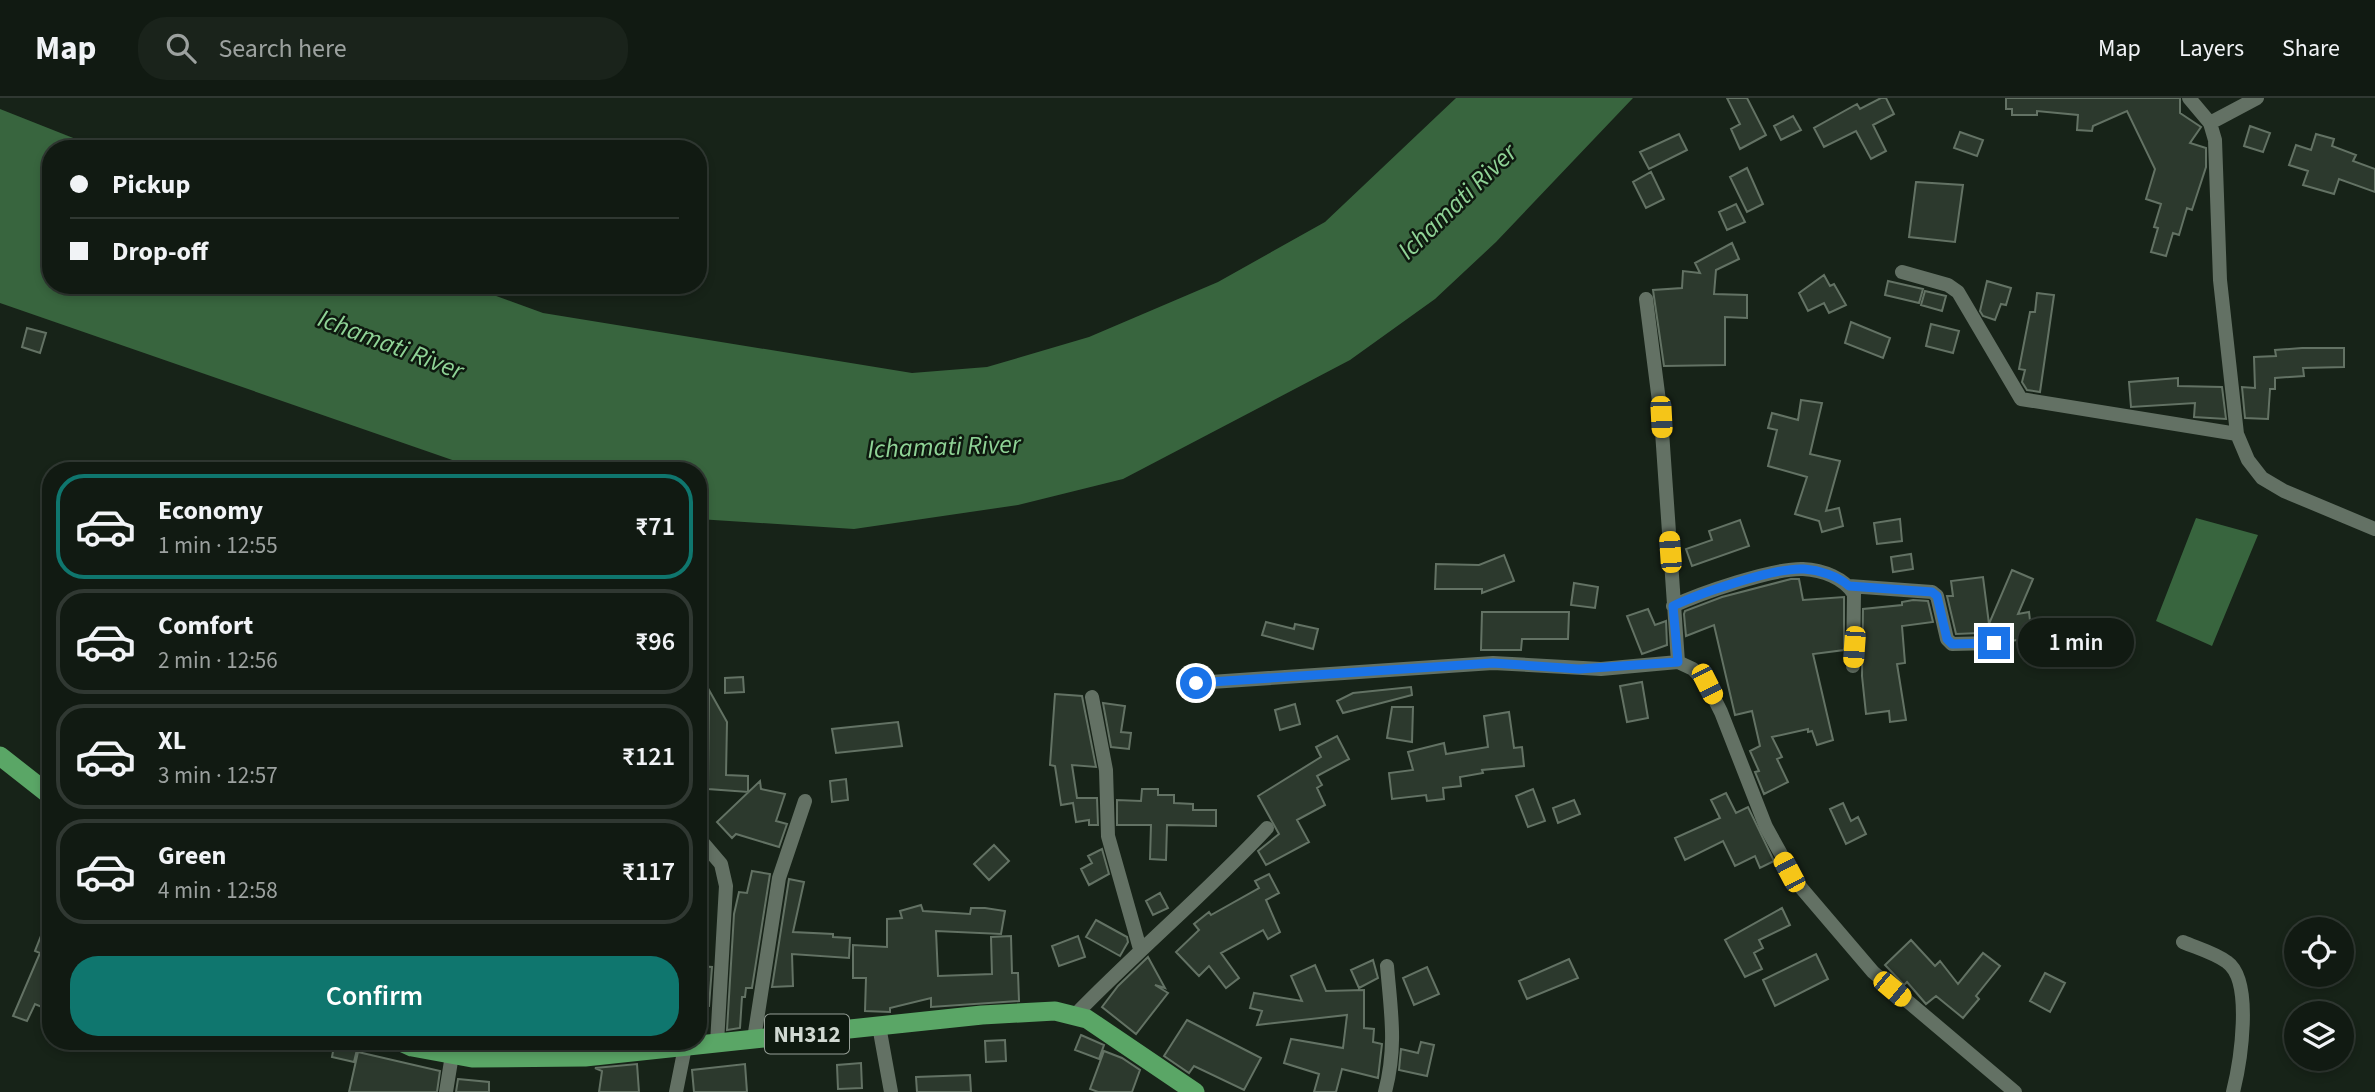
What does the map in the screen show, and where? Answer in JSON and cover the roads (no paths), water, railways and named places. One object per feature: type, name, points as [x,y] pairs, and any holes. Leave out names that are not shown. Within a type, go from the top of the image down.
[{"type":"highway","points":[[0,756],[42,789]]},
{"type":"highway","name":"NH312","points":[[707,1044],[1055,1011],[1087,1019],[1195,1092]]},
{"type":"highway","name":"NH312","points":[[427,1050],[472,1058],[585,1058],[658,1050]]},
{"type":"street","points":[[2189,98],[2210,123],[2215,140],[2221,280],[2237,434],[2248,460],[2262,478],[2284,491],[2375,529]]},
{"type":"street","points":[[2210,123],[2257,98]]},
{"type":"street","points":[[1902,272],[1948,285],[1958,292],[2021,399],[2237,434]]},
{"type":"street","points":[[1646,299],[1661,417],[1678,662]]},
{"type":"street","points":[[1673,606],[1718,588],[1789,570],[1804,569],[1826,574],[1843,580],[1849,586],[1855,601],[1853,666]]},
{"type":"street","points":[[1849,586],[1932,592],[1937,596],[1947,639],[1952,644],[1994,643]]},
{"type":"street","points":[[1196,683],[1493,663],[1579,669],[1678,662],[1693,669],[1707,684],[1721,712],[1766,827],[1797,883],[1873,972],[2015,1092]]},
{"type":"street","points":[[1092,697],[1106,770],[1108,836],[1140,949]]},
{"type":"street","points":[[754,1039],[779,878],[805,801]]},
{"type":"street","points":[[1074,1016],[1267,828]]},
{"type":"street","points":[[707,848],[721,864],[726,886],[717,1043]]},
{"type":"street","points":[[2183,942],[2228,962],[2238,974],[2242,1035],[2239,1068],[2233,1092]]},
{"type":"street","points":[[1385,1092],[1393,1061],[1394,1039],[1387,966]]},
{"type":"street","points":[[879,1026],[891,1092]]},
{"type":"street","points":[[676,1092],[684,1050]]},
{"type":"street","points":[[446,1092],[452,1055]]},
{"type":"water","name":"Ichamati River","points":[[1456,98],[1633,98],[1496,242],[1435,299],[1350,360],[1123,479],[1018,505],[854,529],[707,520],[707,462],[458,462],[0,303],[0,109],[78,140],[42,140],[42,294],[491,294],[543,313],[912,373],[987,367],[1089,337],[1218,282],[1325,222]]},
{"type":"water","points":[[2196,518],[2258,535],[2212,646],[2156,621]]}]
